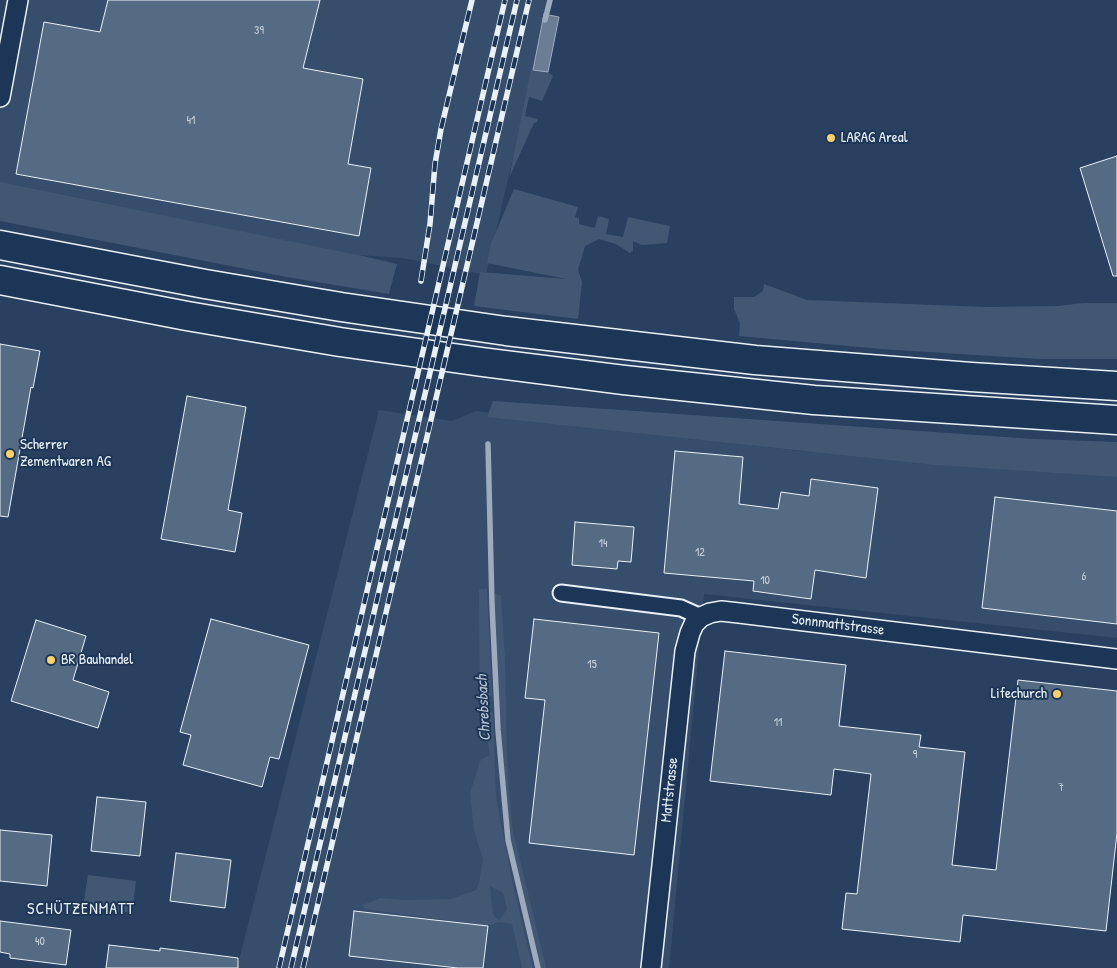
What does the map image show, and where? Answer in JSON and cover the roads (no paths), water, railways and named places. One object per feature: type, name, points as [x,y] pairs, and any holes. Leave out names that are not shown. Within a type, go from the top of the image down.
[{"type":"highway","points":[[0,245],[205,284],[341,307],[544,336],[755,360],[962,377],[1117,386]]},
{"type":"highway","points":[[0,280],[197,318],[340,342],[633,381],[814,400],[1117,420]]},
{"type":"street","points":[[0,97],[18,0]]},
{"type":"street","points":[[561,593],[681,608],[701,617]]},
{"type":"street","name":"Sonnmattstrasse","points":[[701,617],[721,611],[1117,659]]},
{"type":"street","name":"Mattstrasse","points":[[651,968],[685,651],[694,624],[701,617]]},
{"type":"waterway","name":"Chrebsbach","points":[[545,20],[550,0]]},
{"type":"waterway","name":"Chrebsbach","points":[[488,444],[492,605],[498,730],[508,840],[538,968]]},
{"type":"railway","points":[[421,281],[441,129],[472,0]]},
{"type":"railway","points":[[279,968],[505,0]]},
{"type":"railway","points":[[291,968],[517,0]]},
{"type":"railway","points":[[303,968],[529,0]]},
{"type":"place","name":"LARAG Areal","points":[[831,138]]},
{"type":"place","name":"Scherrer Zementwaren AG","points":[[10,454]]},
{"type":"place","name":"BR Bauhandel","points":[[51,660]]},
{"type":"place","name":"Lifechurch","points":[[1057,694]]},
{"type":"district","name":"SCHÜTZENMATT","points":[[81,910]]}]
